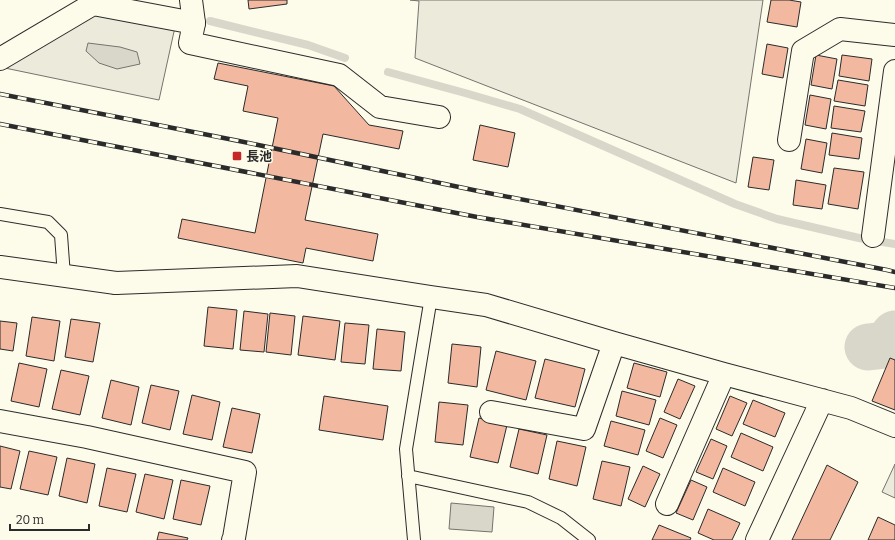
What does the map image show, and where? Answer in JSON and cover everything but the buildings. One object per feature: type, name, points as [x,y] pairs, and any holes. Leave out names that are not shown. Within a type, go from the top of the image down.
[{"type":"street","points":[[191,0],[194,23],[190,43],[339,75],[380,107],[439,117]]},
{"type":"street","points":[[0,59],[93,4],[194,23]]},
{"type":"street","points":[[789,140],[803,51],[840,29],[895,35]]},
{"type":"street","points":[[873,236],[889,167],[895,71]]},
{"type":"street","points":[[0,267],[116,282],[297,276],[486,305],[614,343],[851,408],[895,426]]},
{"type":"street","points":[[491,412],[584,429],[614,343]]},
{"type":"street","points":[[667,504],[724,374]]},
{"type":"street","points":[[757,540],[822,400]]},
{"type":"street","points":[[0,422],[87,437],[245,472],[233,540]]},
{"type":"lane","points":[[0,214],[48,222],[61,235],[64,276]]},
{"type":"lane","points":[[414,540],[406,450],[431,297]]},
{"type":"lane","points":[[408,476],[528,502],[561,518],[589,540]]},
{"type":"shaded area","points":[[410,0],[763,0],[736,183],[415,58],[419,1]]},
{"type":"shaded area","points":[[94,12],[175,27],[159,100],[0,67]]},
{"type":"shaded area","points":[[88,43],[120,47],[137,52],[140,64],[117,69],[99,63],[86,51]]},
{"type":"shaded area","points":[[895,464],[895,498],[882,492]]},
{"type":"shaded area","points":[[451,503],[494,507],[492,532],[449,529]]},
{"type":"waterway","points":[[210,21],[308,45],[345,58]]},
{"type":"waterway","points":[[388,72],[520,109],[735,204],[777,219],[859,238],[895,244]]},
{"type":"waterway","points":[[868,347],[886,345],[895,334]]},
{"type":"railway","points":[[0,94],[239,141],[478,191],[895,272]]},
{"type":"railway","points":[[0,124],[477,217],[895,288]]},
{"type":"place","name":"長池","points":[[237,156]]}]
